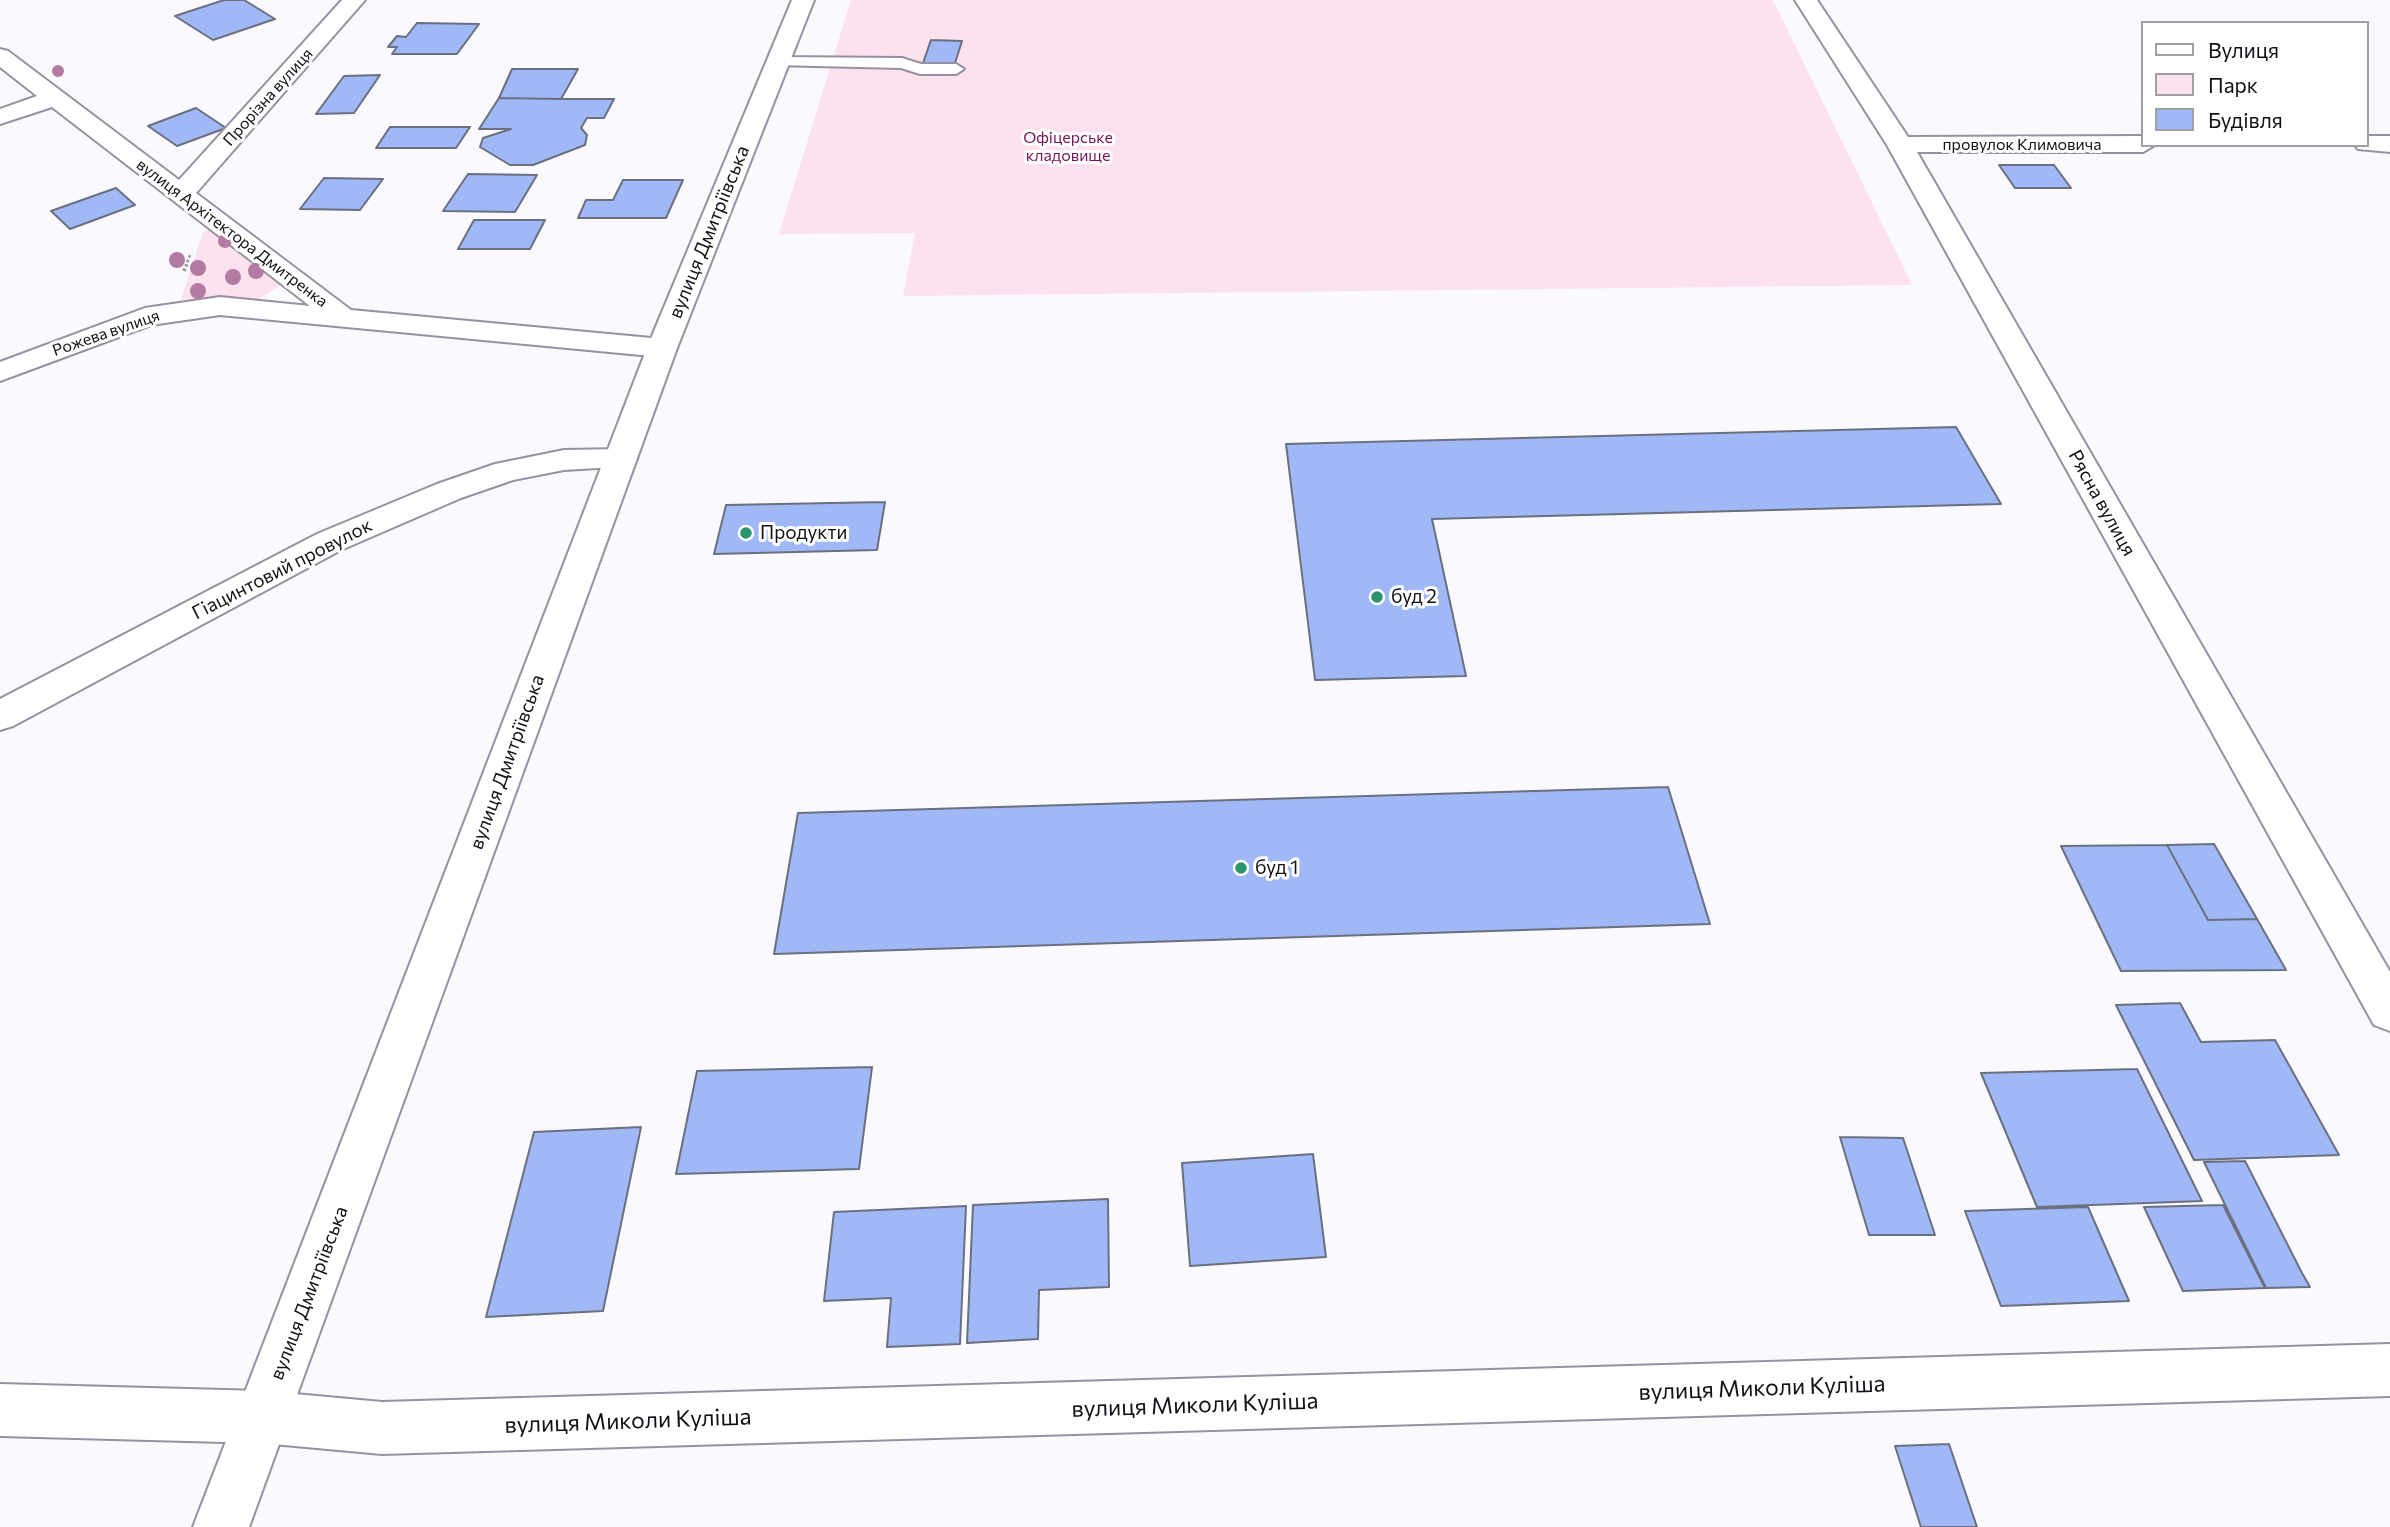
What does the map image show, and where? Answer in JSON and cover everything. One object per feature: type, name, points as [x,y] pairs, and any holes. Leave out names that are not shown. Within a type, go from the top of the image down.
[{"type":"street","name":"Прорізна вулиця","points":[[181,194],[354,0]]},
{"type":"street","name":"вулиця Дмитріївська","points":[[221,1527],[662,348],[803,0]]},
{"type":"street","name":"Рясна вулиця","points":[[1806,0],[1900,145],[2390,1012]]},
{"type":"street","name":"вулиця Архітектора Дмитренка","points":[[0,56],[340,315],[662,348]]},
{"type":"street","points":[[0,117],[55,98]]},
{"type":"street","name":"провулок Климовича","points":[[1900,145],[2142,144]]},
{"type":"street","points":[[2369,144],[2390,144]]},
{"type":"street","name":"Рожева вулиця","points":[[0,372],[108,329],[183,309],[220,306],[340,315]]},
{"type":"street","name":"Гіацинтовий провулок","points":[[0,716],[329,542],[449,491],[517,469],[564,460],[621,458]]},
{"type":"street","name":"вулиця Миколи Куліша","points":[[0,1410],[262,1417],[382,1428],[2390,1370]]},
{"type":"lane","points":[[778,62],[902,63],[920,69],[956,69]]},
{"type":"green space","name":"Офіцерське кладовище","points":[[851,0],[1773,0],[1912,285],[903,296],[915,233],[779,234]]},
{"type":"green space","points":[[218,226],[285,282],[256,301],[181,299],[203,232]]},
{"type":"building","points":[[224,0],[244,0],[275,19],[213,40],[175,16]]},
{"type":"building","points":[[417,23],[479,24],[457,54],[392,54],[397,47],[388,47],[397,36],[406,37]]},
{"type":"building","points":[[931,40],[962,41],[955,63],[923,63]]},
{"type":"building","points":[[512,69],[578,69],[561,99],[499,98]]},
{"type":"building","points":[[380,75],[354,113],[316,114],[344,76]]},
{"type":"building","points":[[499,98],[614,99],[604,118],[587,118],[581,128],[587,135],[585,145],[533,165],[510,165],[480,147],[483,138],[511,129],[479,129]]},
{"type":"building","points":[[196,108],[226,128],[177,146],[148,126]]},
{"type":"building","points":[[390,127],[470,127],[456,148],[376,148]]},
{"type":"building","points":[[1999,165],[2054,165],[2071,188],[2015,188]]},
{"type":"building","points":[[468,174],[537,175],[515,212],[443,211]]},
{"type":"building","points":[[324,178],[383,179],[360,210],[300,209]]},
{"type":"building","points":[[623,180],[683,180],[666,218],[578,218],[586,200],[613,200]]},
{"type":"building","points":[[116,188],[135,205],[70,229],[51,211]]},
{"type":"building","points":[[474,220],[545,220],[530,249],[458,249]]},
{"type":"building","name":"буд 2","points":[[1956,427],[2001,504],[1432,519],[1466,676],[1315,680],[1286,444]]},
{"type":"building","points":[[885,502],[877,550],[714,554],[726,505]]},
{"type":"building","name":"буд 1","points":[[1668,787],[1710,924],[774,954],[798,813]]},
{"type":"building","points":[[2214,844],[2257,919],[2208,920],[2167,845]]},
{"type":"building","points":[[2167,845],[2208,920],[2257,919],[2286,970],[2121,971],[2061,846]]},
{"type":"building","points":[[2180,1003],[2201,1042],[2275,1040],[2339,1155],[2194,1160],[2116,1005]]},
{"type":"building","points":[[872,1067],[859,1169],[676,1174],[697,1071]]},
{"type":"building","points":[[2137,1069],[2202,1201],[2037,1207],[1981,1073]]},
{"type":"building","points":[[641,1127],[603,1311],[486,1317],[534,1132]]},
{"type":"building","points":[[1840,1137],[1903,1138],[1935,1235],[1869,1235]]},
{"type":"building","points":[[1313,1154],[1326,1257],[1190,1266],[1182,1163]]},
{"type":"building","points":[[2245,1161],[2310,1287],[2266,1288],[2204,1162]]},
{"type":"building","points":[[1108,1199],[1109,1287],[1039,1290],[1038,1339],[967,1343],[973,1205]]},
{"type":"building","points":[[2223,1205],[2265,1288],[2183,1291],[2144,1207]]},
{"type":"building","points":[[966,1206],[960,1344],[887,1347],[891,1298],[824,1301],[834,1212]]},
{"type":"building","points":[[2088,1207],[2129,1301],[2001,1306],[1965,1211]]},
{"type":"building","points":[[1949,1444],[1977,1527],[1921,1527],[1895,1446]]},
{"type":"place","name":"Продукти","points":[[746,533]]},
{"type":"place","name":"буд 2","points":[[1377,597]]},
{"type":"place","name":"буд 1","points":[[1241,868]]}]
